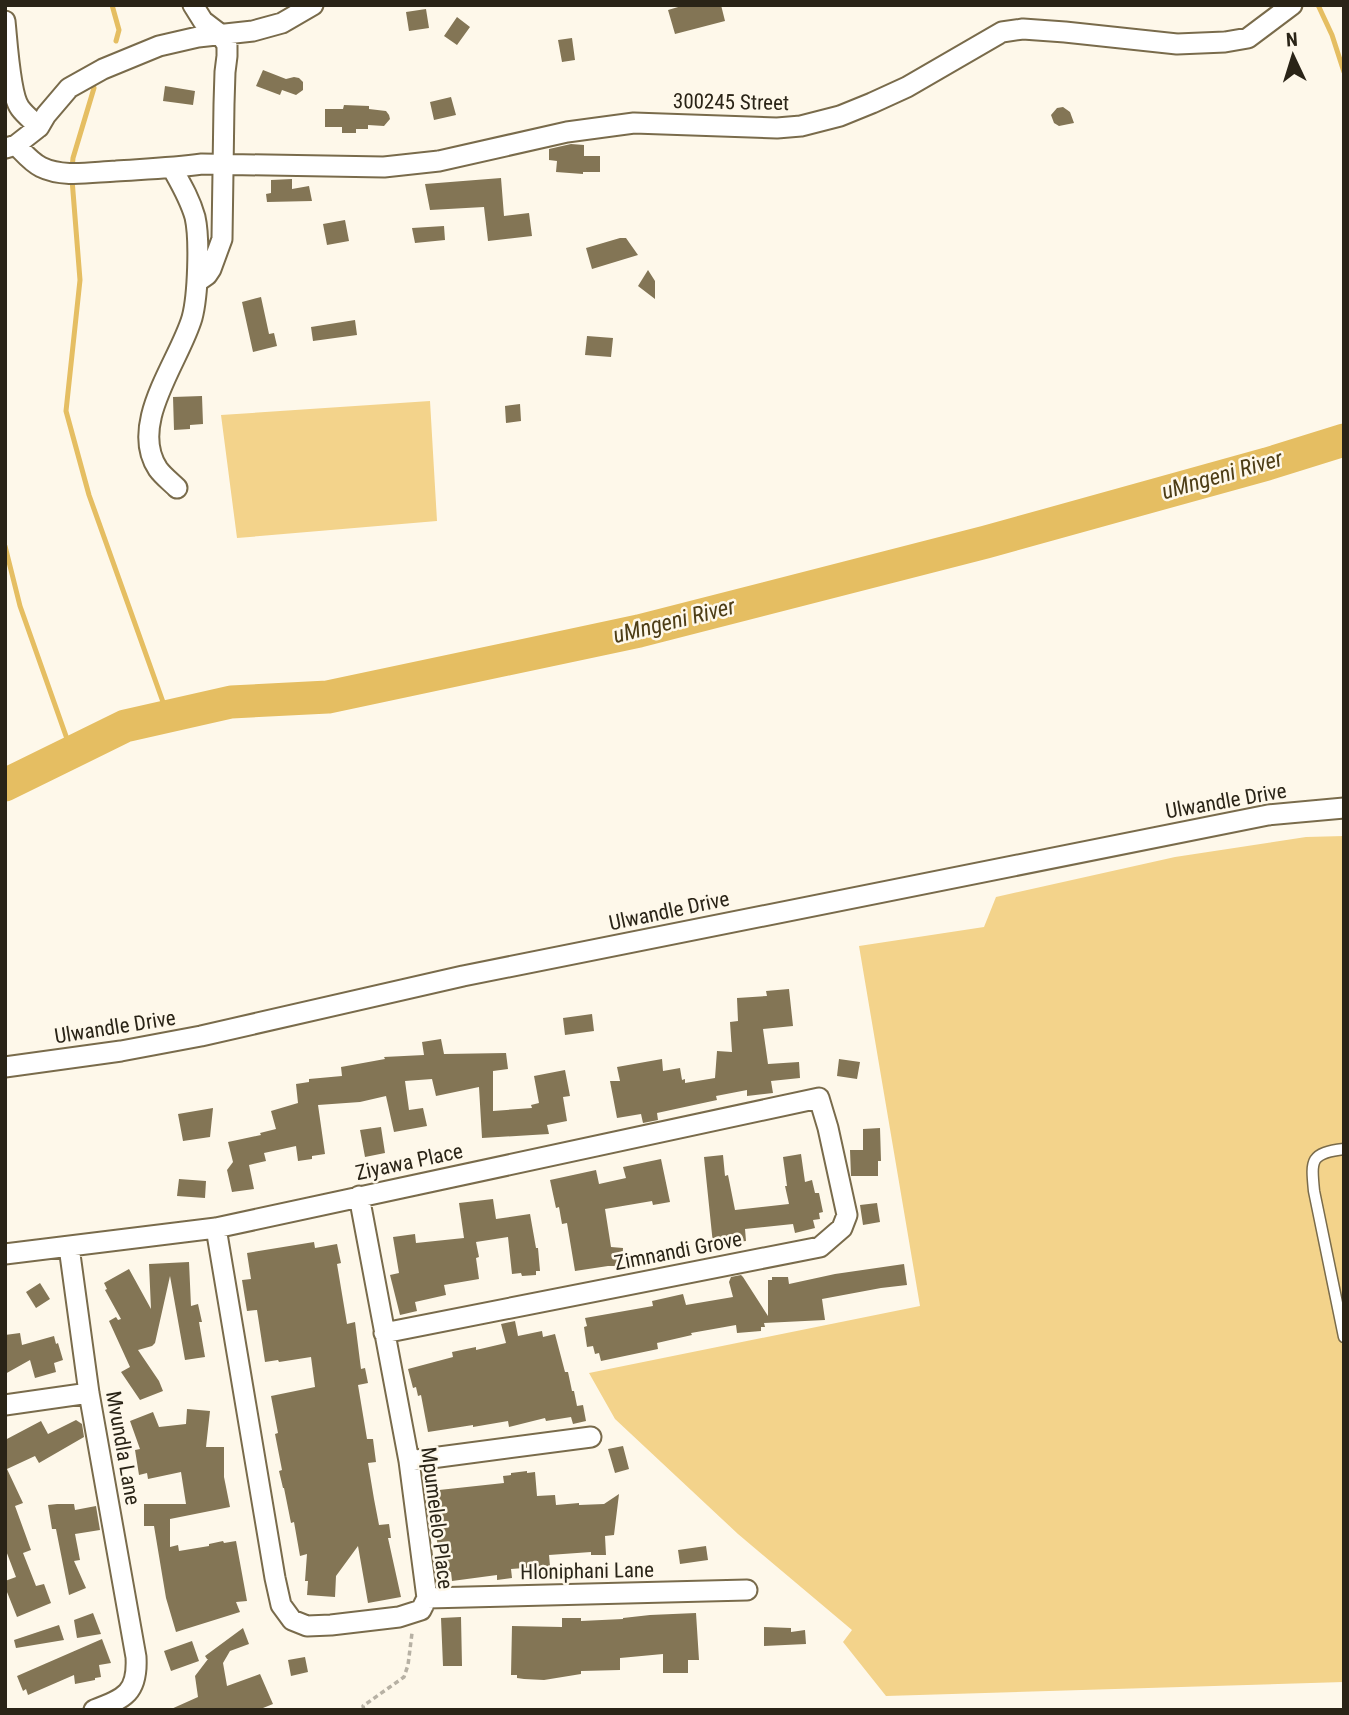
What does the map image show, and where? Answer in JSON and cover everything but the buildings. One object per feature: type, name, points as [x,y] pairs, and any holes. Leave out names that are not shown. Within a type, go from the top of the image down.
[{"type":"street","points":[[193,5],[203,22],[220,34],[227,45],[228,56],[225,72],[222,239],[211,269],[197,282]]},
{"type":"street","points":[[11,147],[39,127],[69,88],[103,69],[159,46],[220,34],[253,31],[282,23],[313,5]]},
{"type":"street","name":"300245 Street","points":[[11,147],[41,167],[75,173],[202,164],[384,167],[439,161],[567,132],[634,123],[777,128],[801,126],[839,116],[907,87],[1002,32],[1023,29],[1177,44],[1225,42],[1248,38],[1292,5]]},
{"type":"street","points":[[5,21],[17,102],[39,127]]},
{"type":"street","points":[[173,168],[195,217],[197,282],[192,317],[150,417],[150,446],[151,456],[160,472],[177,488]]},
{"type":"street","name":"Ulwandle Drive","points":[[5,1067],[121,1051],[201,1036],[463,976],[1268,815],[1344,808]]},
{"type":"street","name":"Ziyawa Place","points":[[5,1254],[216,1228],[819,1097]]},
{"type":"street","name":"Zimnandi Grove","points":[[384,1334],[820,1247],[842,1228],[847,1215],[819,1097]]},
{"type":"street","name":"Mpumelelo Place","points":[[216,1228],[281,1605],[292,1620],[307,1626],[399,1617],[421,1605],[409,1461],[359,1196]]},
{"type":"street","name":"Mvundla Lane","points":[[69,1247],[89,1393],[137,1672],[131,1689],[117,1701],[94,1710]]},
{"type":"street","points":[[5,1405],[89,1393]]},
{"type":"street","points":[[409,1461],[592,1437]]},
{"type":"street","name":"Hloniphani Lane","points":[[421,1605],[747,1590]]},
{"type":"lane","points":[[1344,1149],[1320,1154],[1315,1158],[1312,1170],[1344,1337]]},
{"type":"path","points":[[364,1710],[363,1706],[404,1677],[421,1605]]},
{"type":"shaded area","points":[[430,401],[437,521],[237,538],[221,415]]},
{"type":"shaded area","points":[[1344,836],[1344,1682],[886,1696],[843,1642],[852,1630],[738,1534],[615,1419],[589,1373],[920,1306],[859,946],[984,927],[996,897],[1175,857],[1306,837]]},
{"type":"waterway","points":[[112,5],[119,30],[116,41]]},
{"type":"waterway","points":[[1318,5],[1332,35],[1344,72]]},
{"type":"waterway","points":[[72,169],[94,88]]},
{"type":"waterway","points":[[72,179],[80,280],[66,411],[89,495],[168,716]]},
{"type":"waterway","name":"uMngeni River","points":[[5,785],[125,726],[231,702],[328,697],[639,631],[986,542],[1344,440]]},
{"type":"waterway","points":[[5,546],[20,606],[72,753]]}]
